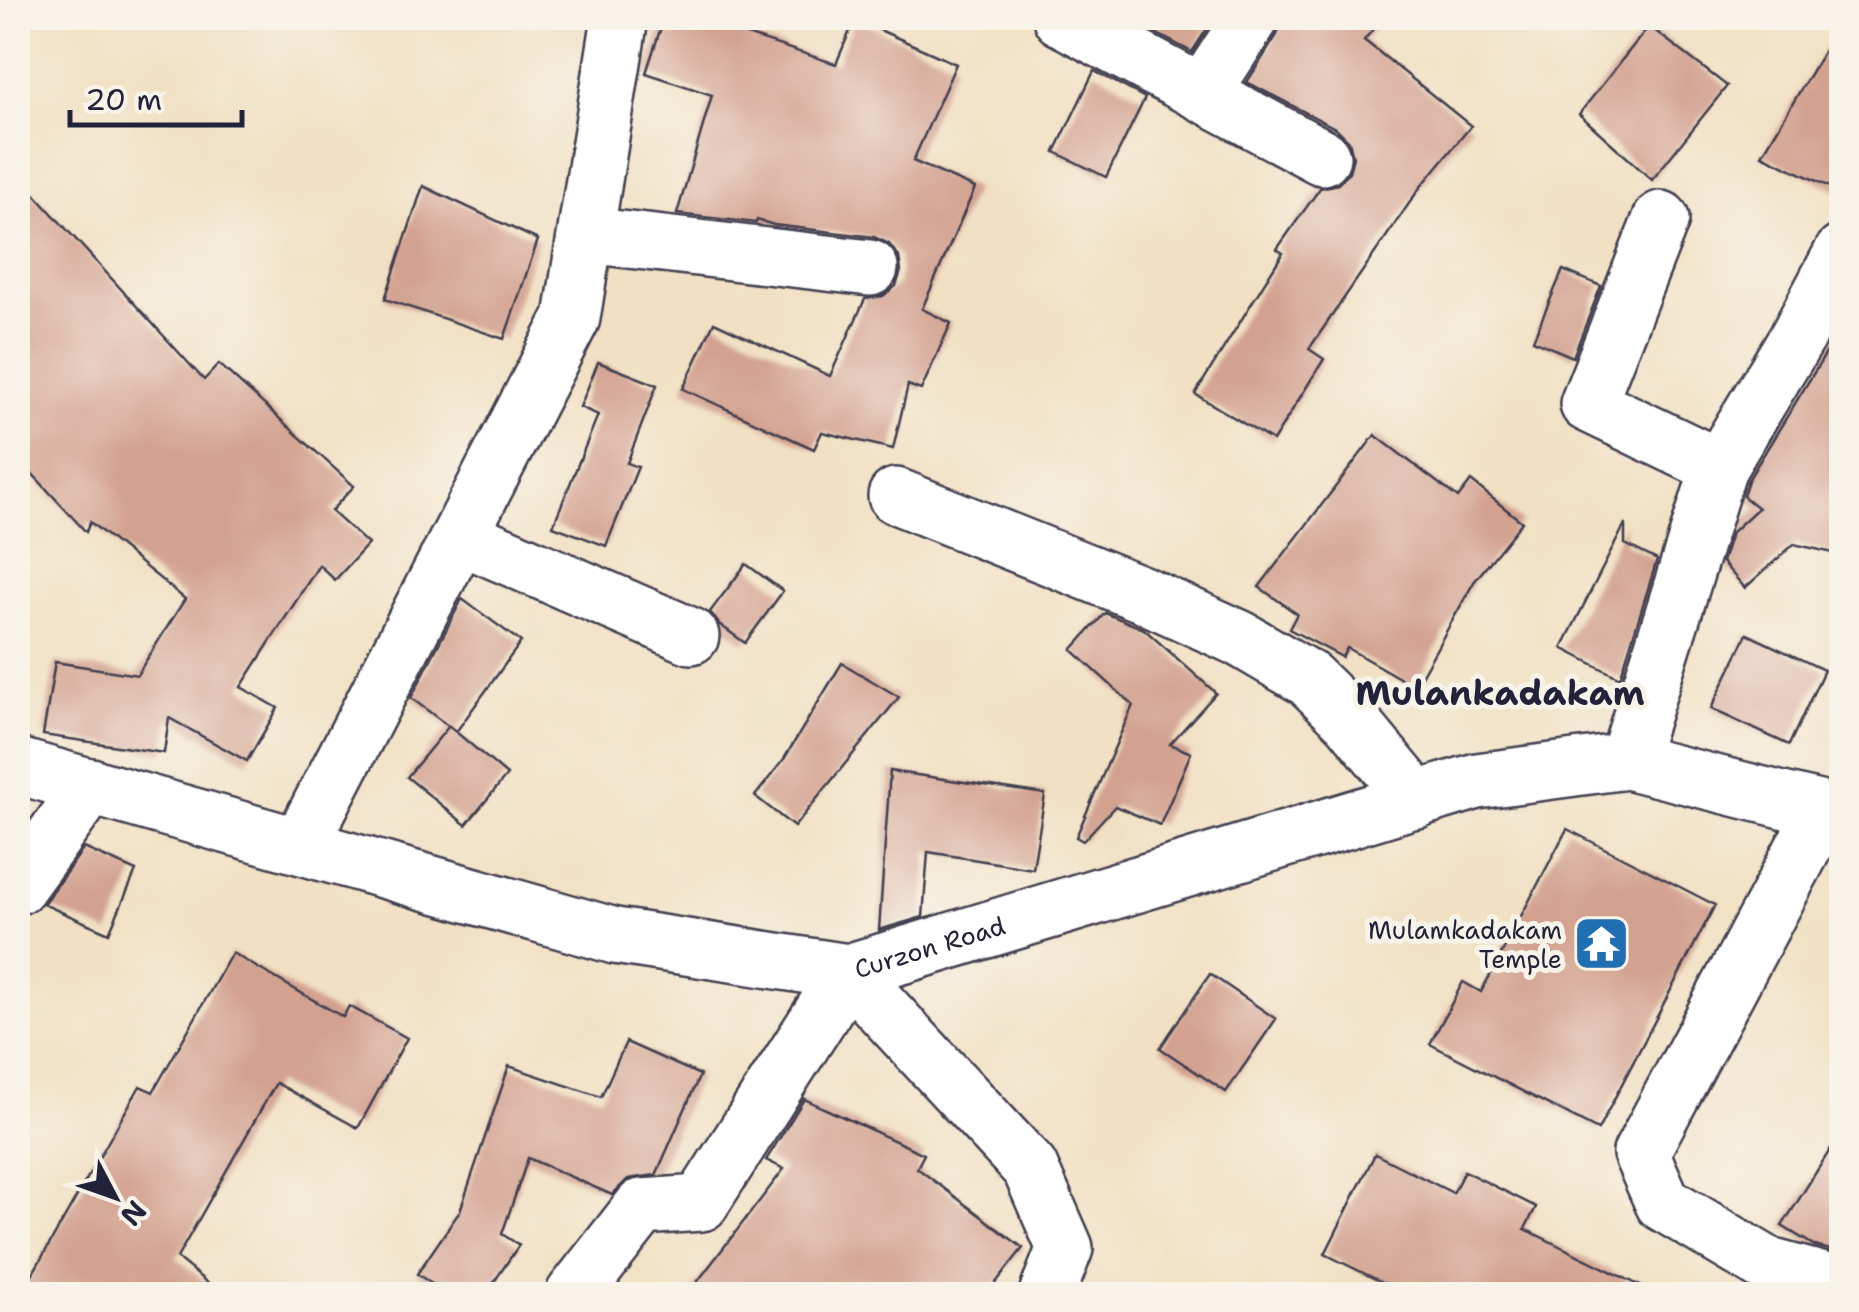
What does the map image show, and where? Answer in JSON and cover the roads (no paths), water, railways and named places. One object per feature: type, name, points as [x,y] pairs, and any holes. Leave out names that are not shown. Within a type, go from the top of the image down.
[{"type":"street","points":[[300,845],[572,318],[620,18]]},
{"type":"street","points":[[1061,18],[1322,157]]},
{"type":"street","points":[[1203,92],[1250,18]]},
{"type":"street","points":[[1661,219],[1588,404],[1719,467]]},
{"type":"street","points":[[586,235],[870,268]]},
{"type":"street","points":[[1626,761],[1719,467],[1798,336],[1842,252]]},
{"type":"street","points":[[896,496],[1142,594],[1253,646],[1309,679],[1350,720],[1417,800]]},
{"type":"street","points":[[460,536],[691,636]]},
{"type":"street","name":"Curzon Road","points":[[18,766],[615,936],[848,972],[1477,782],[1626,761],[1832,813]]},
{"type":"street","points":[[18,886],[91,786]]},
{"type":"street","points":[[1832,813],[1641,1153],[1663,1204],[1769,1266],[1842,1286]]},
{"type":"street","points":[[574,1294],[642,1208],[701,1204],[848,972],[1030,1168],[1064,1248],[1047,1294]]},
{"type":"place","name":"Mulamkadakam Temple","points":[[1601,944]]},
{"type":"district","name":"Mulankadakam","points":[[1500,692]]}]
